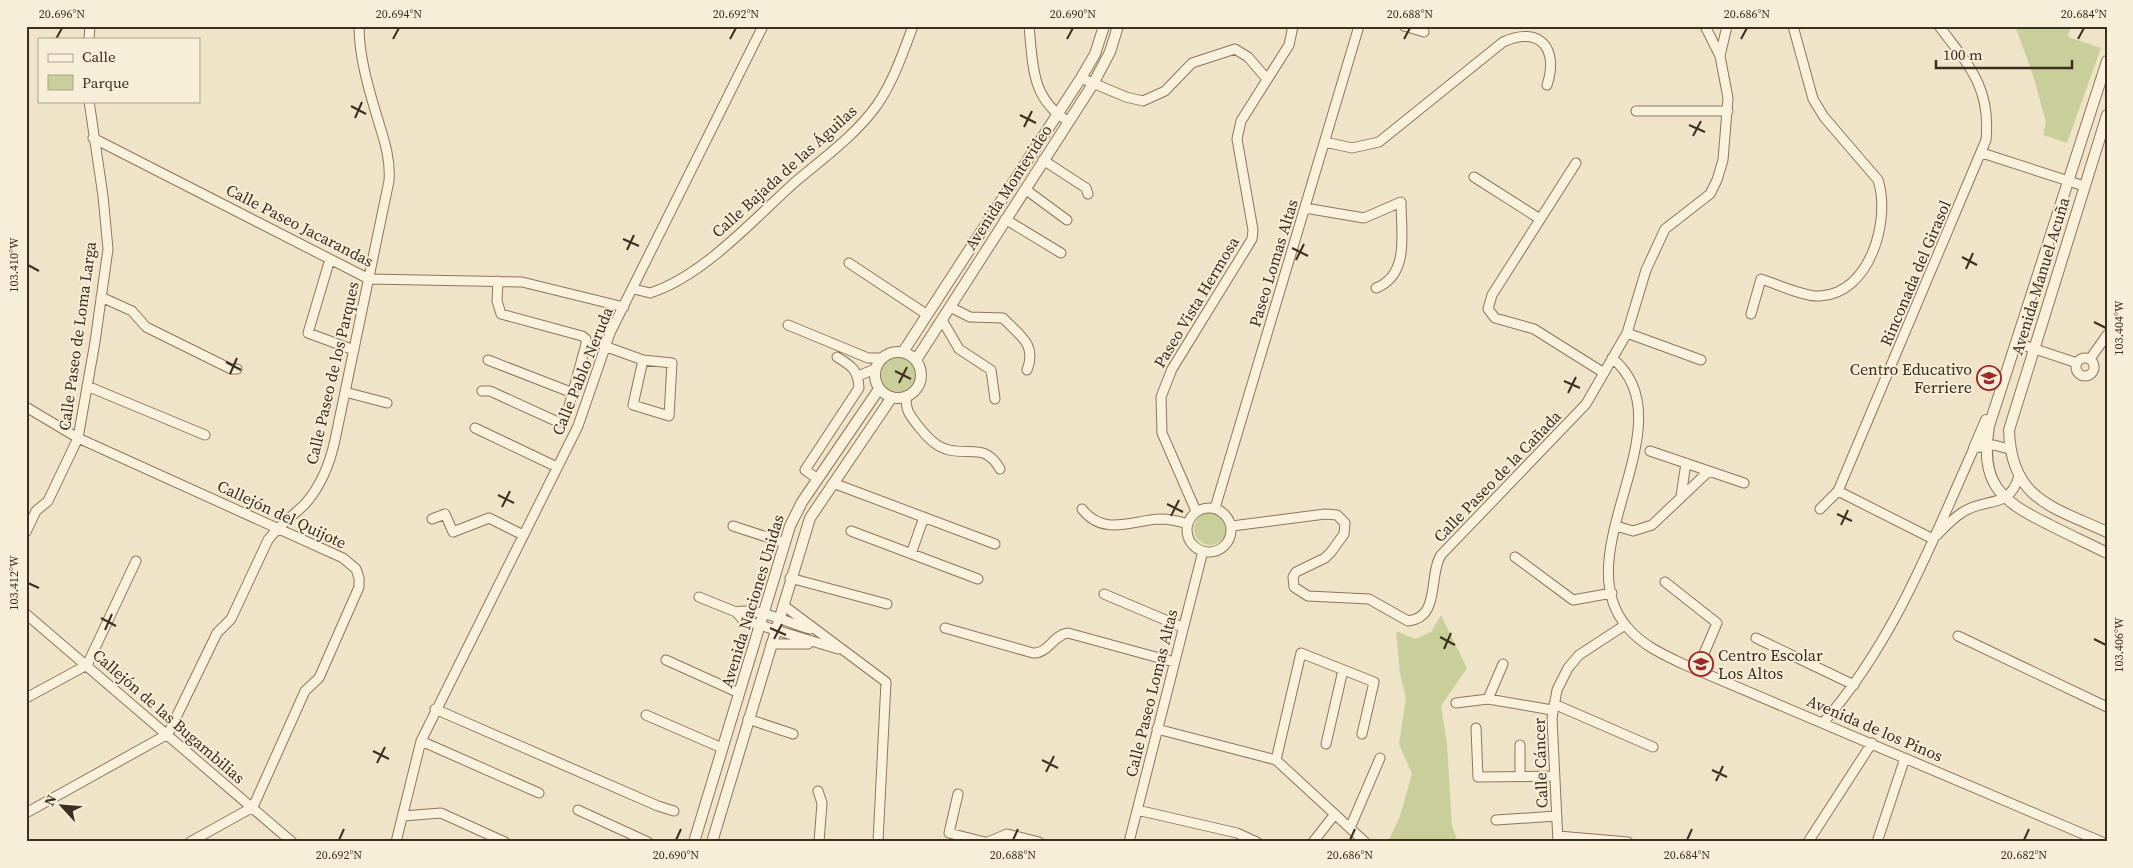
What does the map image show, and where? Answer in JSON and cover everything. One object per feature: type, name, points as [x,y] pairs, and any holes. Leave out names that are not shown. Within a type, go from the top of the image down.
[{"type":"street","name":"Calle Paseo de los Parques","points":[[168,734],[218,633],[231,619],[268,540],[277,528],[306,503],[321,480],[332,454],[390,169],[390,158],[362,57],[359,26]]},
{"type":"street","name":"Calle Pablo Neruda","points":[[396,842],[421,741],[558,467],[586,406],[604,346],[634,289],[763,26]]},
{"type":"street","name":"Calle Bajada de las Águilas","points":[[634,289],[650,293],[682,278],[742,232],[833,150],[876,106],[887,88],[913,26]]},
{"type":"street","points":[[1030,26],[1038,86],[1046,104],[1057,115],[1068,121]]},
{"type":"street","name":"Avenida Montevideo","points":[[903,352],[1081,78],[1095,54],[1104,26]]},
{"type":"street","name":"Avenida Montevideo","points":[[916,360],[1093,84],[1110,52],[1118,26]]},
{"type":"street","name":"Paseo Vista Hermosa","points":[[1196,511],[1162,433],[1161,397],[1172,369],[1252,239],[1253,230],[1237,140],[1238,131],[1241,121],[1290,44],[1293,26]]},
{"type":"street","name":"Paseo Lomas Altas","points":[[1215,508],[1359,26]]},
{"type":"street","points":[[1404,26],[1424,32]]},
{"type":"street","name":"Calle Paseo de la Cañada","points":[[1232,526],[1325,514],[1337,515],[1345,523],[1344,534],[1325,558],[1296,572],[1293,577],[1294,587],[1308,596],[1369,599],[1400,618],[1408,621],[1419,619],[1430,606],[1434,568],[1441,555],[1586,404],[1627,333],[1646,270],[1665,229],[1710,194],[1718,180],[1723,160],[1728,98],[1720,56],[1705,26]]},
{"type":"street","points":[[1720,56],[1727,26]]},
{"type":"street","points":[[1750,314],[1761,279],[1814,296],[1837,292],[1849,285],[1864,268],[1876,242],[1881,223],[1881,190],[1878,180],[1824,117],[1813,99],[1793,26]]},
{"type":"street","name":"Rinconada del Girasol","points":[[1838,491],[1986,140],[1987,119],[1982,90],[1976,76],[1939,26]]},
{"type":"street","points":[[1325,142],[1352,148],[1379,142],[1503,42],[1514,37],[1535,37],[1544,44],[1552,61],[1547,85]]},
{"type":"street","points":[[1081,78],[1143,101],[1165,91],[1192,64],[1235,49],[1248,57],[1267,79]]},
{"type":"street","name":"Avenida Manuel Acuña","points":[[2003,382],[2107,61]]},
{"type":"street","name":"Calle Paseo de Loma Larga","points":[[26,532],[36,511],[48,501],[78,438],[101,297],[108,249],[103,196],[89,102]]},
{"type":"street","points":[[1636,111],[1728,111]]},
{"type":"street","name":"Avenida Manuel Acuña","points":[[2107,115],[2009,430],[2010,449],[2019,476],[2029,492],[2042,501],[2107,532]]},
{"type":"street","name":"Calle Paseo Jacarandas","points":[[94,138],[369,279],[522,282],[624,307]]},
{"type":"street","points":[[1982,153],[2084,186]]},
{"type":"street","points":[[1044,160],[1086,188],[1088,194]]},
{"type":"street","points":[[1576,163],[1492,295],[1488,309],[1496,318],[1534,329],[1604,373]]},
{"type":"street","points":[[1474,177],[1540,219]]},
{"type":"street","points":[[1024,190],[1067,220]]},
{"type":"street","points":[[1305,208],[1364,218],[1401,202],[1399,265],[1391,280],[1376,288]]},
{"type":"street","points":[[1005,220],[1061,253]]},
{"type":"street","points":[[330,259],[308,333],[354,350]]},
{"type":"street","points":[[849,263],[926,314]]},
{"type":"street","points":[[482,391],[490,390],[558,422],[563,422],[573,392],[586,339],[582,336],[501,314],[497,301],[498,282]]},
{"type":"street","points":[[101,297],[132,311],[146,327],[231,370],[236,369]]},
{"type":"street","points":[[950,307],[970,317],[1003,318],[1030,347],[1032,357],[1027,370]]},
{"type":"street","points":[[942,320],[959,349],[991,370],[995,398]]},
{"type":"street","points":[[788,324],[868,358],[882,358]]},
{"type":"street","points":[[1627,333],[1701,360]]},
{"type":"street","points":[[2090,358],[2107,335]]},
{"type":"street","points":[[2017,343],[2077,363]]},
{"type":"street","points":[[604,346],[644,360],[672,363],[669,416],[633,406],[644,360]]},
{"type":"street","points":[[892,352],[903,352],[916,360],[921,374],[920,381],[912,393],[906,396],[892,397],[880,389],[875,376],[875,369],[882,358],[892,352]]},
{"type":"street","points":[[818,479],[805,470],[859,388],[858,376],[853,366],[837,357]]},
{"type":"street","name":"Avenida de los Pinos","points":[[1612,358],[1622,366],[1631,381],[1638,399],[1639,415],[1638,435],[1610,551],[1608,576],[1612,593],[1625,625],[1655,651],[2102,842]]},
{"type":"street","points":[[2082,358],[2090,358],[2094,366],[2090,374],[2081,375],[2077,372],[2077,363],[2082,358]]},
{"type":"street","points":[[488,360],[573,392]]},
{"type":"street","points":[[858,376],[875,369]]},
{"type":"street","points":[[2003,382],[1989,426],[1986,445],[1986,459],[1990,475],[1997,490],[2023,512],[2107,553]]},
{"type":"street","points":[[1823,723],[1854,685],[1900,611],[2003,382]]},
{"type":"street","points":[[87,386],[205,435]]},
{"type":"street","name":"Avenida Naciones Unidas","points":[[694,842],[795,514],[880,389]]},
{"type":"street","points":[[345,392],[387,403]]},
{"type":"street","points":[[906,396],[906,411],[928,438],[949,450],[987,453],[993,457],[1000,469]]},
{"type":"street","name":"Avenida Naciones Unidas","points":[[712,842],[790,578],[810,518],[892,397]]},
{"type":"street","name":"Callejón del Quijote","points":[[26,407],[78,438],[350,562],[359,578],[359,587],[319,678],[304,691],[253,807]]},
{"type":"street","points":[[475,428],[558,467]]},
{"type":"street","points":[[1974,448],[1986,445],[2010,449]]},
{"type":"street","points":[[1650,451],[1744,483]]},
{"type":"street","points":[[1681,496],[1686,463]]},
{"type":"street","points":[[1616,526],[1633,531],[1652,526],[1709,471]]},
{"type":"street","points":[[1933,539],[1964,511],[2005,498],[2016,486],[2019,476]]},
{"type":"street","points":[[832,483],[995,544]]},
{"type":"street","points":[[1820,509],[1838,491],[1933,539]]},
{"type":"street","points":[[1202,508],[1215,508],[1226,514],[1232,526],[1232,533],[1224,546],[1218,550],[1203,551],[1192,543],[1187,530],[1188,524],[1196,511],[1202,508]]},
{"type":"street","points":[[1082,510],[1096,523],[1108,525],[1130,525],[1158,519],[1188,524]]},
{"type":"street","points":[[432,519],[445,514],[453,532],[489,518],[523,535]]},
{"type":"street","points":[[912,554],[924,517]]},
{"type":"street","points":[[734,526],[785,544]]},
{"type":"street","points":[[851,531],[978,578]]},
{"type":"street","name":"Calle Paseo Lomas Altas","points":[[1129,842],[1182,627],[1203,551]]},
{"type":"street","points":[[1515,557],[1573,600],[1612,593]]},
{"type":"street","points":[[26,698],[87,665],[136,561]]},
{"type":"street","points":[[790,578],[887,604]]},
{"type":"street","points":[[1665,582],[1717,623],[1697,670]]},
{"type":"street","points":[[1104,594],[1182,627]]},
{"type":"street","points":[[699,597],[736,612],[742,620],[843,651]]},
{"type":"street","points":[[783,605],[886,682],[878,842]]},
{"type":"street","points":[[736,612],[745,610],[764,614],[818,631]]},
{"type":"street","name":"Callejón de las Bugambilias","points":[[26,614],[292,842]]},
{"type":"street","name":"Calle Cáncer","points":[[1558,839],[1553,707],[1561,680],[1579,655],[1625,625]]},
{"type":"street","points":[[945,628],[1033,653],[1043,650],[1061,634],[1068,633],[1174,662]]},
{"type":"street","points":[[1958,636],[2107,707]]},
{"type":"street","points":[[1756,638],[1854,685]]},
{"type":"street","points":[[771,644],[817,644]]},
{"type":"street","points":[[1276,760],[1301,652],[1374,682],[1362,734]]},
{"type":"street","points":[[666,660],[739,693]]},
{"type":"street","points":[[1488,699],[1503,664]]},
{"type":"street","points":[[1326,744],[1344,670]]},
{"type":"street","points":[[1456,703],[1488,699],[1553,707],[1653,747]]},
{"type":"street","points":[[436,709],[658,806],[674,811]]},
{"type":"street","points":[[646,715],[722,748]]},
{"type":"street","points":[[748,719],[793,734]]},
{"type":"street","points":[[1476,728],[1478,777],[1555,776]]},
{"type":"street","points":[[1157,729],[1276,760],[1365,842]]},
{"type":"street","points":[[26,813],[168,734]]},
{"type":"street","points":[[421,741],[539,793]]},
{"type":"street","points":[[1520,744],[1520,777]]},
{"type":"street","points":[[1808,842],[1872,744]]},
{"type":"street","points":[[1350,828],[1380,758]]},
{"type":"street","points":[[1877,842],[1905,758]]},
{"type":"street","points":[[818,791],[822,803],[820,842]]},
{"type":"street","points":[[958,794],[949,833],[986,842],[1007,834],[1039,842]]},
{"type":"street","points":[[190,842],[253,807]]},
{"type":"street","points":[[578,810],[648,842]]},
{"type":"street","points":[[1137,810],[1237,833],[1257,842]]},
{"type":"street","points":[[403,816],[441,812],[505,842]]},
{"type":"street","points":[[1313,842],[1335,814]]},
{"type":"street","points":[[1496,820],[1557,816]]},
{"type":"street","points":[[1558,839],[1628,842]]},
{"type":"green space","points":[[2015,26],[2071,26],[2068,37],[2101,48],[2067,143],[2043,135],[2046,122],[2032,72]]},
{"type":"green space","points":[[902,354],[910,357],[916,363],[919,375],[916,387],[910,393],[894,396],[886,393],[880,387],[877,371],[880,363],[886,357]]},
{"type":"green space","points":[[1210,513],[1222,517],[1226,529],[1222,541],[1210,545],[1198,541],[1194,529],[1198,517]]},
{"type":"green space","points":[[1441,615],[1467,668],[1441,706],[1447,744],[1452,826],[1458,842],[1388,842],[1400,816],[1412,774],[1399,744],[1406,698],[1400,674],[1396,631],[1415,639],[1431,632]]},
{"type":"place","name":"Centro Educativo Ferriere","points":[[1989,378]]},
{"type":"place","name":"Centro Escolar Los Altos","points":[[1701,664]]}]
